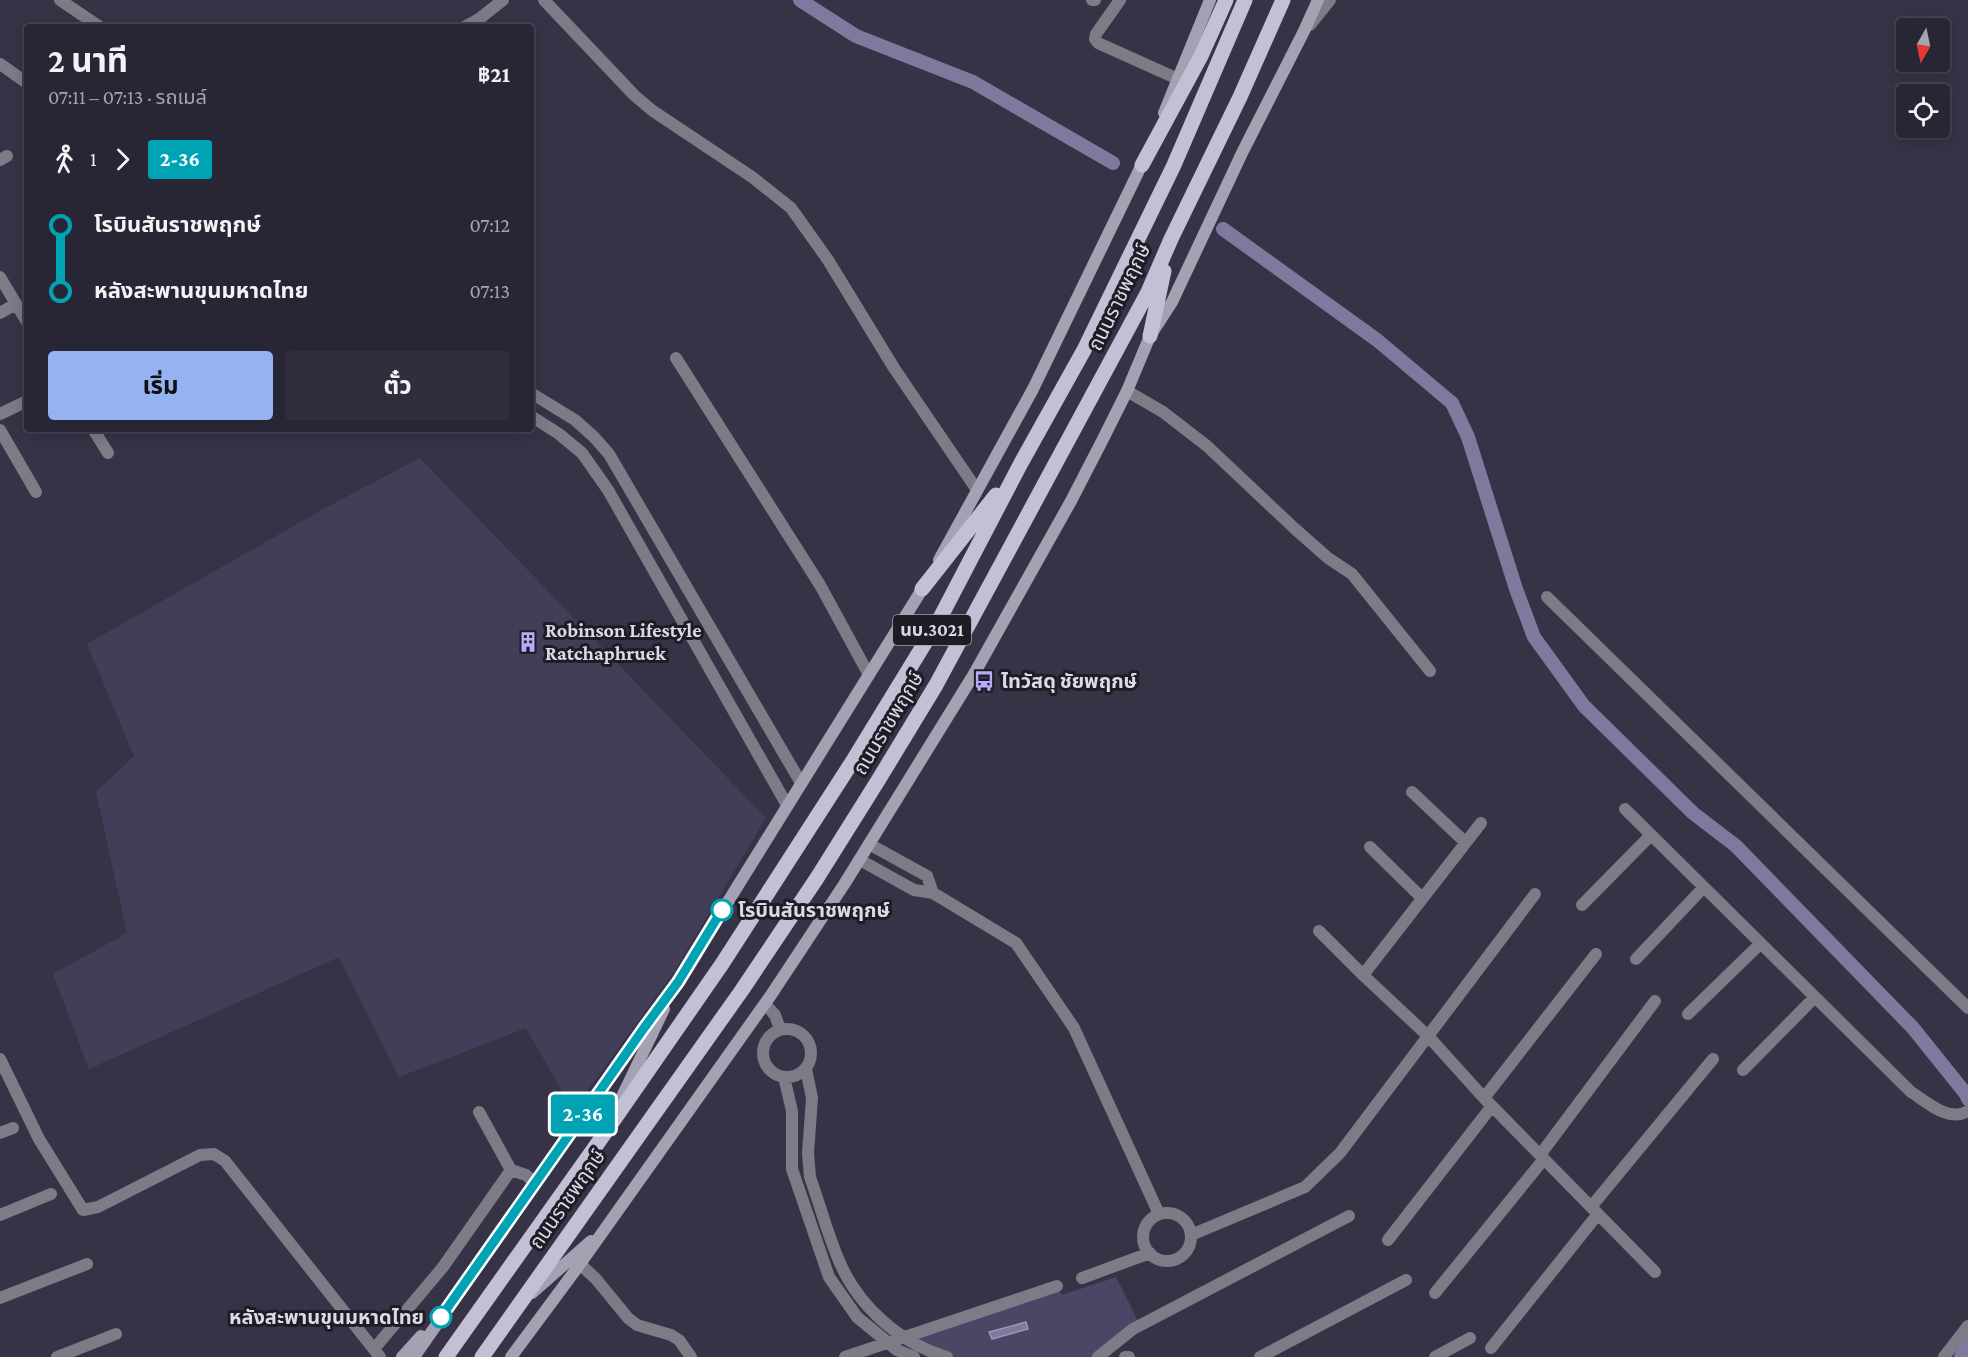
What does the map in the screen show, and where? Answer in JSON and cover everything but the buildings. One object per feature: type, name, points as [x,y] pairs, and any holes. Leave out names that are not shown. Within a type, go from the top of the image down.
[{"type":"main road","name":"ถนนราชพฤกษ์","points":[[414,1357],[678,982],[922,589],[1033,389],[1142,165],[1210,0]]},
{"type":"main road","points":[[1142,165],[1201,56],[1226,0]]},
{"type":"main road","name":"ถนนราชพฤกษ์","points":[[446,1357],[722,964],[854,759],[939,620],[1021,463],[1084,350],[1174,165],[1245,0]]},
{"type":"main road","name":"ถนนราชพฤกษ์","points":[[482,1357],[742,990],[817,878],[936,685],[1148,292],[1283,0]]},
{"type":"main road","points":[[1150,336],[1172,302],[1317,0]]},
{"type":"main road","points":[[1150,336],[1171,239]]},
{"type":"main road","name":"นบ.3021","points":[[511,1357],[556,1298],[765,1004],[860,860],[980,664],[1071,501],[1127,391],[1150,336]]},
{"type":"main road","name":"นบ.3021","points":[[922,589],[1021,463]]},
{"type":"main road","points":[[600,1140],[678,982]]},
{"type":"main road","points":[[516,1308],[605,1228]]},
{"type":"main road","points":[[520,1357],[556,1298]]},
{"type":"main road","name":"ถนนราชพฤกษ์","points":[[402,1357],[441,1317]]},
{"type":"street","points":[[60,0],[96,24]]},
{"type":"street","points":[[470,24],[503,0]]},
{"type":"street","points":[[544,0],[635,96],[653,111],[752,177],[791,208],[828,260],[894,368],[977,490]]},
{"type":"street","points":[[1120,0],[1096,34],[1095,39],[1098,43],[1178,79]]},
{"type":"street","points":[[1304,31],[1330,0]]},
{"type":"street","points":[[0,64],[24,81]]},
{"type":"street","points":[[0,277],[24,317]]},
{"type":"street","points":[[0,313],[16,304]]},
{"type":"street","points":[[676,358],[820,585],[869,675]]},
{"type":"street","points":[[1127,391],[1163,412],[1207,446],[1294,528],[1328,558],[1352,574],[1430,671]]},
{"type":"street","points":[[534,395],[575,420],[609,454],[801,783]]},
{"type":"street","points":[[0,414],[24,402]]},
{"type":"street","points":[[534,418],[582,453],[608,490],[787,805]]},
{"type":"street","points":[[0,430],[36,492]]},
{"type":"street","points":[[95,432],[108,453]]},
{"type":"street","points":[[608,490],[626,483]]},
{"type":"street","points":[[1547,597],[1968,1008]]},
{"type":"street","points":[[1412,792],[1465,842]]},
{"type":"street","points":[[1625,809],[1911,1092],[1946,1113],[1965,1113]]},
{"type":"street","points":[[1362,975],[1481,823]]},
{"type":"street","points":[[1582,905],[1651,835]]},
{"type":"street","points":[[869,844],[927,876],[933,893]]},
{"type":"street","points":[[1370,847],[1422,898]]},
{"type":"street","points":[[860,860],[914,890],[933,893],[1016,943],[1074,1028],[1160,1214]]},
{"type":"street","points":[[1636,959],[1704,887]]},
{"type":"street","points":[[1191,1235],[1305,1187],[1340,1153],[1535,894]]},
{"type":"street","points":[[1319,931],[1362,975],[1429,1037],[1488,1102],[1655,1272]]},
{"type":"street","points":[[1688,1014],[1760,944]]},
{"type":"street","points":[[1388,1240],[1596,954]]},
{"type":"street","points":[[1743,1070],[1815,997]]},
{"type":"street","points":[[1435,1293],[1542,1157],[1655,1001]]},
{"type":"street","points":[[765,1004],[775,1015],[780,1029]]},
{"type":"street","points":[[806,1069],[792,1077],[776,1075],[769,1070],[763,1055],[763,1046],[767,1039],[780,1029],[796,1030],[808,1040],[812,1055],[806,1069],[812,1098],[808,1153],[810,1176],[840,1263],[870,1310],[903,1337],[933,1353],[947,1357]]},
{"type":"street","points":[[0,1059],[39,1139],[83,1210],[98,1207],[200,1155],[214,1154],[225,1161],[377,1353],[443,1267],[511,1170]]},
{"type":"street","points":[[1491,1348],[1713,1059]]},
{"type":"street","points":[[784,1077],[792,1111],[792,1169],[829,1276],[857,1317],[897,1350],[914,1357]]},
{"type":"street","points":[[478,1112],[511,1170],[526,1175],[535,1183]]},
{"type":"street","points":[[0,1133],[13,1128]]},
{"type":"street","points":[[0,1215],[51,1194]]},
{"type":"street","points":[[1160,1214],[1178,1215],[1190,1227],[1191,1243],[1187,1251],[1173,1260],[1157,1259],[1143,1242],[1143,1234],[1149,1220],[1160,1214]]},
{"type":"street","points":[[1098,1357],[1133,1329],[1349,1216]]},
{"type":"street","points":[[1082,1278],[1150,1253]]},
{"type":"street","points":[[0,1298],[87,1264]]},
{"type":"street","points":[[580,1264],[596,1278],[628,1318],[637,1325],[671,1335],[679,1340],[691,1357]]},
{"type":"street","points":[[1260,1357],[1406,1280]]},
{"type":"street","points":[[845,1357],[1057,1286]]},
{"type":"street","points":[[1944,1357],[1968,1326]]},
{"type":"street","points":[[57,1357],[116,1334]]},
{"type":"street","points":[[1435,1357],[1470,1338]]},
{"type":"shaded area","name":"Robinson Lifestyle Ratchaphruek","points":[[420,458],[766,818],[676,969],[573,1111],[526,1028],[399,1077],[339,957],[89,1069],[53,974],[127,933],[96,792],[134,756],[87,644],[327,507]]},
{"type":"shaded area","points":[[1116,1277],[1140,1325],[1098,1357],[947,1357],[903,1337],[1057,1286],[1062,1295]]},
{"type":"shaded area","points":[[1026,1322],[1028,1329],[992,1339],[989,1332]]},
{"type":"waterway","points":[[800,0],[856,36],[973,82],[1113,163]]},
{"type":"waterway","points":[[1223,229],[1377,340],[1452,403],[1468,437],[1516,589],[1534,637],[1584,706],[1693,813],[1736,846],[1913,1028],[1968,1099]]},
{"type":"waterway","points":[[1961,1357],[1968,1343]]},
{"type":"bus line","name":"2-36","points":[[441,1317],[678,982],[722,910]]},
{"type":"place","name":"Robinson Lifestyle Ratchaphruek","points":[[528,642]]},
{"type":"place","name":"ไทวัสดุ ชัยพฤกษ์","points":[[984,681]]},
{"type":"place","name":"โรบินสันราชพฤกษ์","points":[[722,910]]},
{"type":"place","name":"หลังสะพานขุนมหาดไทย","points":[[441,1317]]}]
